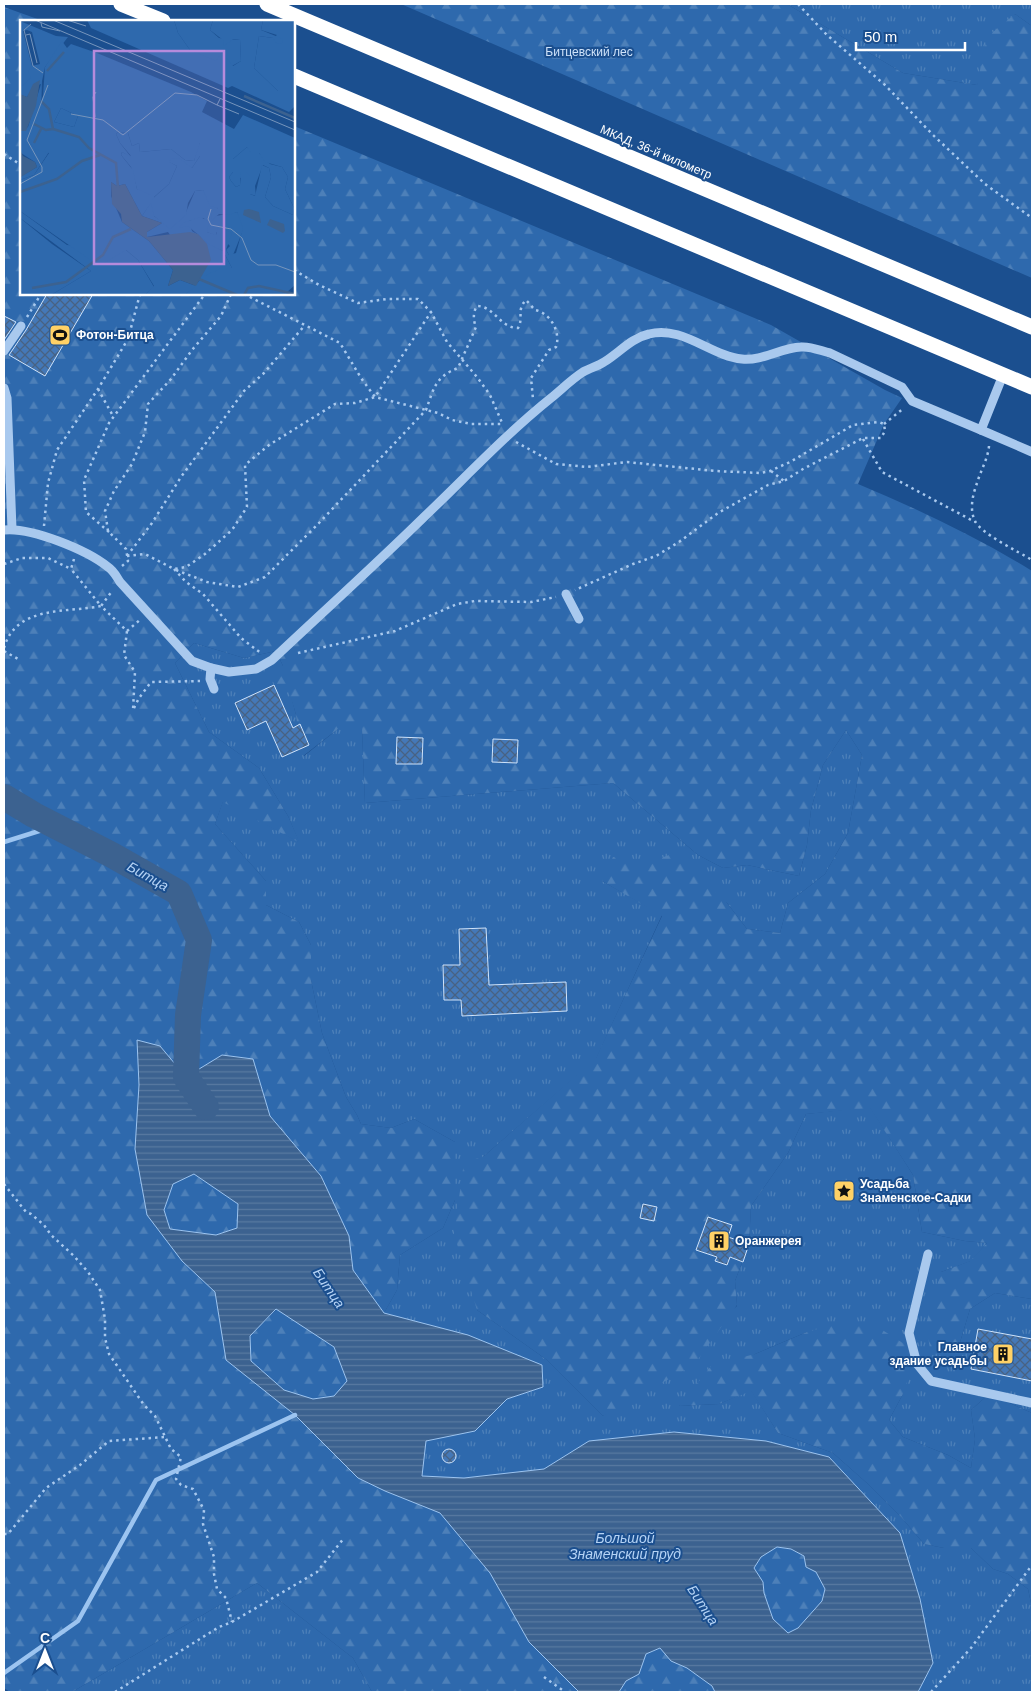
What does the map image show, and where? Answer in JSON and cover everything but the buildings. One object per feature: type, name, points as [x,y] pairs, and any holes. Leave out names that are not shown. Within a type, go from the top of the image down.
[{"type":"highway","points":[[121,4],[161,20]]},
{"type":"highway","name":"МКАД, 36-й километр","points":[[267,4],[1032,327]]},
{"type":"highway","points":[[295,76],[1032,387]]},
{"type":"lane","points":[[4,351],[21,326]]},
{"type":"lane","points":[[4,388],[7,398],[8,530],[43,536],[77,549],[108,566],[120,582],[192,661],[229,672],[256,669],[272,660],[415,526],[507,436],[583,372],[603,362],[636,338],[649,333],[677,334],[741,359],[765,357],[786,349],[798,347],[821,350],[902,387],[912,401],[1032,452]]},
{"type":"lane","points":[[981,430],[1003,375]]},
{"type":"lane","points":[[566,594],[579,620]]},
{"type":"lane","points":[[211,668],[210,679],[214,689]]},
{"type":"lane","points":[[928,1254],[909,1333],[917,1364],[931,1381],[1032,1403]]},
{"type":"path","points":[[798,4],[827,35],[886,85],[985,184],[1032,218]]},
{"type":"path","points":[[4,154],[20,164]]},
{"type":"path","points":[[295,271],[319,285],[358,303],[387,299],[418,299],[431,312],[447,342],[490,395],[507,436],[556,464],[586,467],[627,462],[737,473],[770,471],[790,462],[853,425],[884,424],[912,401]]},
{"type":"path","points":[[21,326],[40,295]]},
{"type":"path","points":[[43,536],[48,483],[57,450],[98,389],[128,339],[140,295]]},
{"type":"path","points":[[115,573],[128,561],[126,549],[86,512],[84,480],[109,423],[204,295]]},
{"type":"path","points":[[113,535],[108,531],[106,511],[114,492],[132,464],[145,432],[148,404],[171,379],[192,350],[221,316],[231,295]]},
{"type":"path","points":[[246,295],[340,344],[375,397]]},
{"type":"path","points":[[127,556],[145,554],[174,569],[207,582],[238,587],[265,578],[426,410],[435,388],[444,374],[458,368],[476,327],[474,323],[474,310],[477,306],[483,306],[499,320],[512,328],[518,328],[520,325],[520,311],[522,304],[526,300],[535,310],[541,311],[552,321],[557,333],[558,341],[556,347],[549,350],[531,378],[531,390],[537,410]]},
{"type":"path","points":[[375,397],[431,312]]},
{"type":"path","points":[[127,556],[152,523],[181,477],[244,391],[264,373],[306,325]]},
{"type":"path","points":[[98,389],[114,417]]},
{"type":"path","points":[[174,569],[186,567],[205,554],[232,530],[247,507],[245,466],[269,445],[334,404],[355,403],[375,397],[438,413],[452,420],[471,424],[502,424]]},
{"type":"path","points":[[296,653],[395,631],[457,604],[475,600],[532,602],[566,594],[633,564],[656,556],[679,542],[718,513],[768,485],[784,480],[863,438],[882,438],[885,431],[884,424]]},
{"type":"path","points":[[975,522],[972,507],[977,484],[990,447],[981,430]]},
{"type":"path","points":[[863,438],[882,472],[975,522],[986,532],[1032,560]]},
{"type":"path","points":[[770,471],[784,480]]},
{"type":"path","points":[[71,569],[77,549]]},
{"type":"path","points":[[4,564],[22,558],[48,558],[71,569],[101,606],[127,631]]},
{"type":"path","points":[[174,569],[186,582],[203,594],[241,638],[272,660]]},
{"type":"path","points":[[18,659],[4,650],[6,641],[25,619],[37,614],[82,610],[101,606],[120,582]]},
{"type":"path","points":[[148,613],[127,631],[124,655],[135,672],[133,710],[151,682],[193,682],[210,679]]},
{"type":"path","points":[[4,1184],[26,1212],[44,1224],[51,1235],[74,1256],[100,1290],[105,1319],[105,1338],[109,1354],[144,1405],[155,1416],[171,1449],[182,1457],[176,1479],[181,1485],[194,1489],[204,1510],[203,1524],[214,1557],[214,1574],[217,1589],[226,1598],[232,1622]]},
{"type":"path","points":[[4,1534],[8,1534],[46,1488],[80,1465],[109,1441],[164,1437]]},
{"type":"path","points":[[114,1692],[219,1627],[232,1622],[317,1572],[344,1538]]},
{"type":"path","points":[[930,1692],[971,1648],[1032,1565]]},
{"type":"path","points":[[544,1677],[565,1692]]},
{"type":"green space","name":"Битцевский лес","points":[[401,4],[787,4],[903,73],[977,85],[987,37],[1015,14],[1032,26],[1032,278]]},
{"type":"green space","points":[[787,4],[1032,4],[1032,26],[1015,14],[977,85],[903,73]]},
{"type":"green space","points":[[4,7],[40,20],[20,20],[20,295],[295,295],[295,126],[771,325],[902,398],[884,424],[858,484],[947,524],[1032,571],[1032,1299],[995,1293],[970,1309],[958,1349],[930,1349],[926,1324],[941,1272],[970,1261],[987,1243],[965,1241],[922,1232],[913,1175],[870,1108],[806,1114],[788,1153],[751,1206],[749,1244],[735,1281],[737,1305],[694,1365],[603,1416],[547,1360],[477,1310],[454,1234],[464,1162],[483,1157],[596,1058],[662,916],[602,881],[613,857],[651,862],[674,853],[727,903],[747,929],[780,933],[788,903],[825,874],[848,833],[862,755],[846,730],[823,765],[811,810],[807,845],[799,876],[747,865],[723,868],[698,855],[613,783],[365,803],[362,729],[338,729],[303,756],[295,711],[289,692],[271,681],[283,666],[276,651],[244,658],[194,643],[175,663],[209,732],[259,768],[288,816],[300,843],[223,802],[215,824],[266,881],[266,905],[299,922],[311,945],[311,980],[322,1033],[346,1097],[361,1124],[391,1128],[414,1119],[455,1142],[455,1200],[443,1228],[400,1255],[397,1290],[384,1313],[353,1270],[349,1236],[321,1176],[270,1116],[253,1059],[222,1055],[186,1077],[160,1046],[137,1040],[139,1085],[135,1149],[182,1261],[215,1292],[227,1360],[295,1415],[358,1478],[440,1513],[490,1573],[529,1642],[579,1692],[372,1692],[353,1658],[257,1583],[72,1692],[10,1692],[4,1688]]},
{"type":"green space","points":[[194,643],[244,658],[276,651],[283,666],[295,711],[304,756],[338,729],[362,729],[365,803],[613,783],[698,855],[723,868],[747,865],[799,876],[807,845],[811,810],[823,765],[846,730],[862,755],[848,833],[825,874],[788,903],[780,933],[747,929],[727,903],[651,862],[602,881],[662,915],[596,1059],[483,1157],[477,1310],[547,1360],[603,1416],[737,1306],[735,1281],[749,1244],[751,1206],[788,1153],[806,1114],[870,1107],[913,1175],[922,1232],[965,1241],[987,1243],[971,1261],[941,1272],[958,1349],[970,1309],[995,1293],[1032,1299],[1032,1413],[989,1394],[971,1410],[975,1439],[971,1468],[948,1455],[903,1437],[889,1420],[903,1394],[807,1332],[755,1354],[679,1406],[719,1404],[751,1390],[778,1433],[833,1453],[901,1517],[924,1544],[944,1548],[971,1548],[993,1569],[1008,1574],[1028,1589],[1032,1608],[1032,1692],[918,1692],[933,1663],[920,1599],[900,1533],[829,1457],[766,1441],[674,1432],[589,1441],[544,1469],[464,1478],[422,1477],[426,1441],[475,1431],[507,1399],[543,1387],[542,1365],[468,1335],[384,1313],[397,1290],[400,1255],[443,1228],[455,1200],[455,1142],[414,1119],[391,1128],[361,1124],[346,1097],[322,1033],[311,980],[311,945],[299,922],[266,905],[266,881],[215,824],[223,801],[299,842],[288,816],[259,768],[209,732],[175,663]]},
{"type":"green space","points":[[194,1174],[238,1204],[237,1228],[216,1235],[170,1229],[164,1210],[173,1184]]},
{"type":"green space","points":[[277,1309],[334,1347],[347,1381],[334,1396],[313,1399],[284,1390],[251,1361],[250,1336]]},
{"type":"green space","points":[[842,1322],[876,1326],[917,1352],[903,1394],[889,1420],[903,1437],[948,1455],[971,1468],[975,1439],[971,1410],[989,1394],[1032,1413],[1032,1608],[1028,1589],[1008,1574],[993,1569],[971,1548],[944,1548],[924,1544],[901,1517],[868,1484],[833,1453],[778,1433],[751,1391],[719,1404],[679,1406],[712,1365],[755,1354],[807,1332]]},
{"type":"green space","points":[[777,1547],[790,1549],[804,1556],[806,1567],[816,1572],[825,1589],[822,1601],[798,1628],[788,1633],[773,1619],[764,1593],[763,1582],[754,1568],[761,1557]]},
{"type":"green space","points":[[257,1583],[353,1658],[372,1692],[72,1692]]},
{"type":"green space","points":[[661,1648],[671,1661],[687,1668],[712,1686],[715,1692],[619,1692],[626,1681],[639,1674],[646,1654]]},
{"type":"water","name":"Большой Знаменский пруд","points":[[137,1040],[160,1046],[186,1077],[222,1055],[253,1059],[270,1116],[321,1176],[349,1236],[353,1270],[384,1313],[468,1335],[542,1365],[543,1387],[507,1399],[475,1431],[426,1441],[422,1476],[464,1478],[544,1469],[589,1441],[674,1432],[766,1441],[829,1457],[900,1533],[920,1599],[933,1663],[918,1692],[715,1692],[712,1686],[687,1668],[671,1661],[660,1648],[646,1654],[639,1674],[626,1681],[619,1692],[579,1692],[529,1642],[490,1573],[440,1513],[358,1478],[295,1415],[226,1360],[215,1292],[182,1261],[147,1215],[135,1149],[139,1085]],"holes":[[[194,1174],[238,1204],[237,1228],[216,1235],[170,1229],[164,1210],[173,1184]],[[276,1309],[334,1347],[347,1381],[334,1396],[313,1399],[284,1390],[251,1361],[250,1336]],[[777,1547],[791,1549],[804,1556],[806,1567],[816,1572],[825,1589],[822,1601],[798,1628],[788,1633],[773,1619],[764,1593],[763,1582],[754,1568],[761,1557]]]},
{"type":"waterway","name":"Битца","points":[[4,797],[179,893],[199,940],[188,1015],[186,1077],[206,1107]]},
{"type":"waterway","points":[[4,842],[55,826]]},
{"type":"waterway","points":[[4,1673],[78,1621],[156,1480],[295,1415]]},
{"type":"place","name":"Фотон-Битца","points":[[60,335]]},
{"type":"place","name":"Усадьба Знаменское-Садки","points":[[844,1191]]},
{"type":"place","name":"Оранжерея","points":[[719,1241]]},
{"type":"place","name":"Главное здание усадьбы","points":[[1003,1354]]}]
